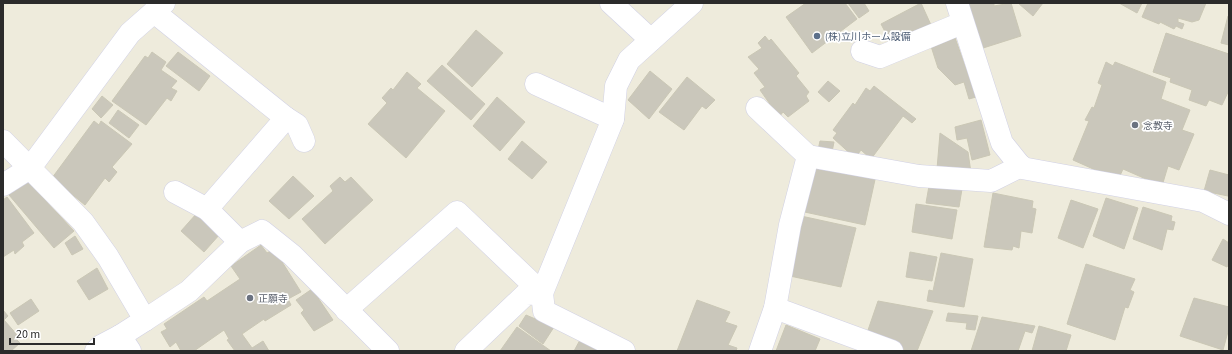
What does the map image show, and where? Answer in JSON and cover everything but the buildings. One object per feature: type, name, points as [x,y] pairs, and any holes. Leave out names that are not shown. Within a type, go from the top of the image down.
[{"type":"street","points":[[611,3],[651,40]]},
{"type":"street","points":[[624,351],[544,311],[542,293],[613,119],[616,86],[629,60],[692,3]]},
{"type":"street","points":[[3,185],[30,168],[130,33],[159,7],[286,118],[297,125],[304,141]]},
{"type":"street","points":[[862,51],[880,57],[959,13],[1002,143],[1021,166]]},
{"type":"street","points":[[536,84],[613,119]]},
{"type":"street","points":[[757,108],[808,156],[918,176],[991,181],[1021,166],[1203,201],[1229,214]]},
{"type":"street","points":[[207,209],[286,118]]},
{"type":"street","points":[[3,141],[83,222],[108,257],[145,320]]},
{"type":"street","points":[[760,351],[775,308],[790,225],[808,156]]},
{"type":"street","points":[[175,192],[207,209],[240,242]]},
{"type":"street","points":[[346,310],[457,212],[542,293]]},
{"type":"street","points":[[96,351],[101,346],[125,343],[145,320],[189,291],[240,242],[262,231],[292,256],[388,351]]},
{"type":"street","points":[[466,351],[526,294],[542,293]]},
{"type":"street","points":[[775,308],[892,351]]},
{"type":"place","name":"(株)立川ホーム設備","points":[[817,36]]},
{"type":"place","name":"念教寺","points":[[1135,125]]},
{"type":"place","name":"正願寺","points":[[250,298]]}]
